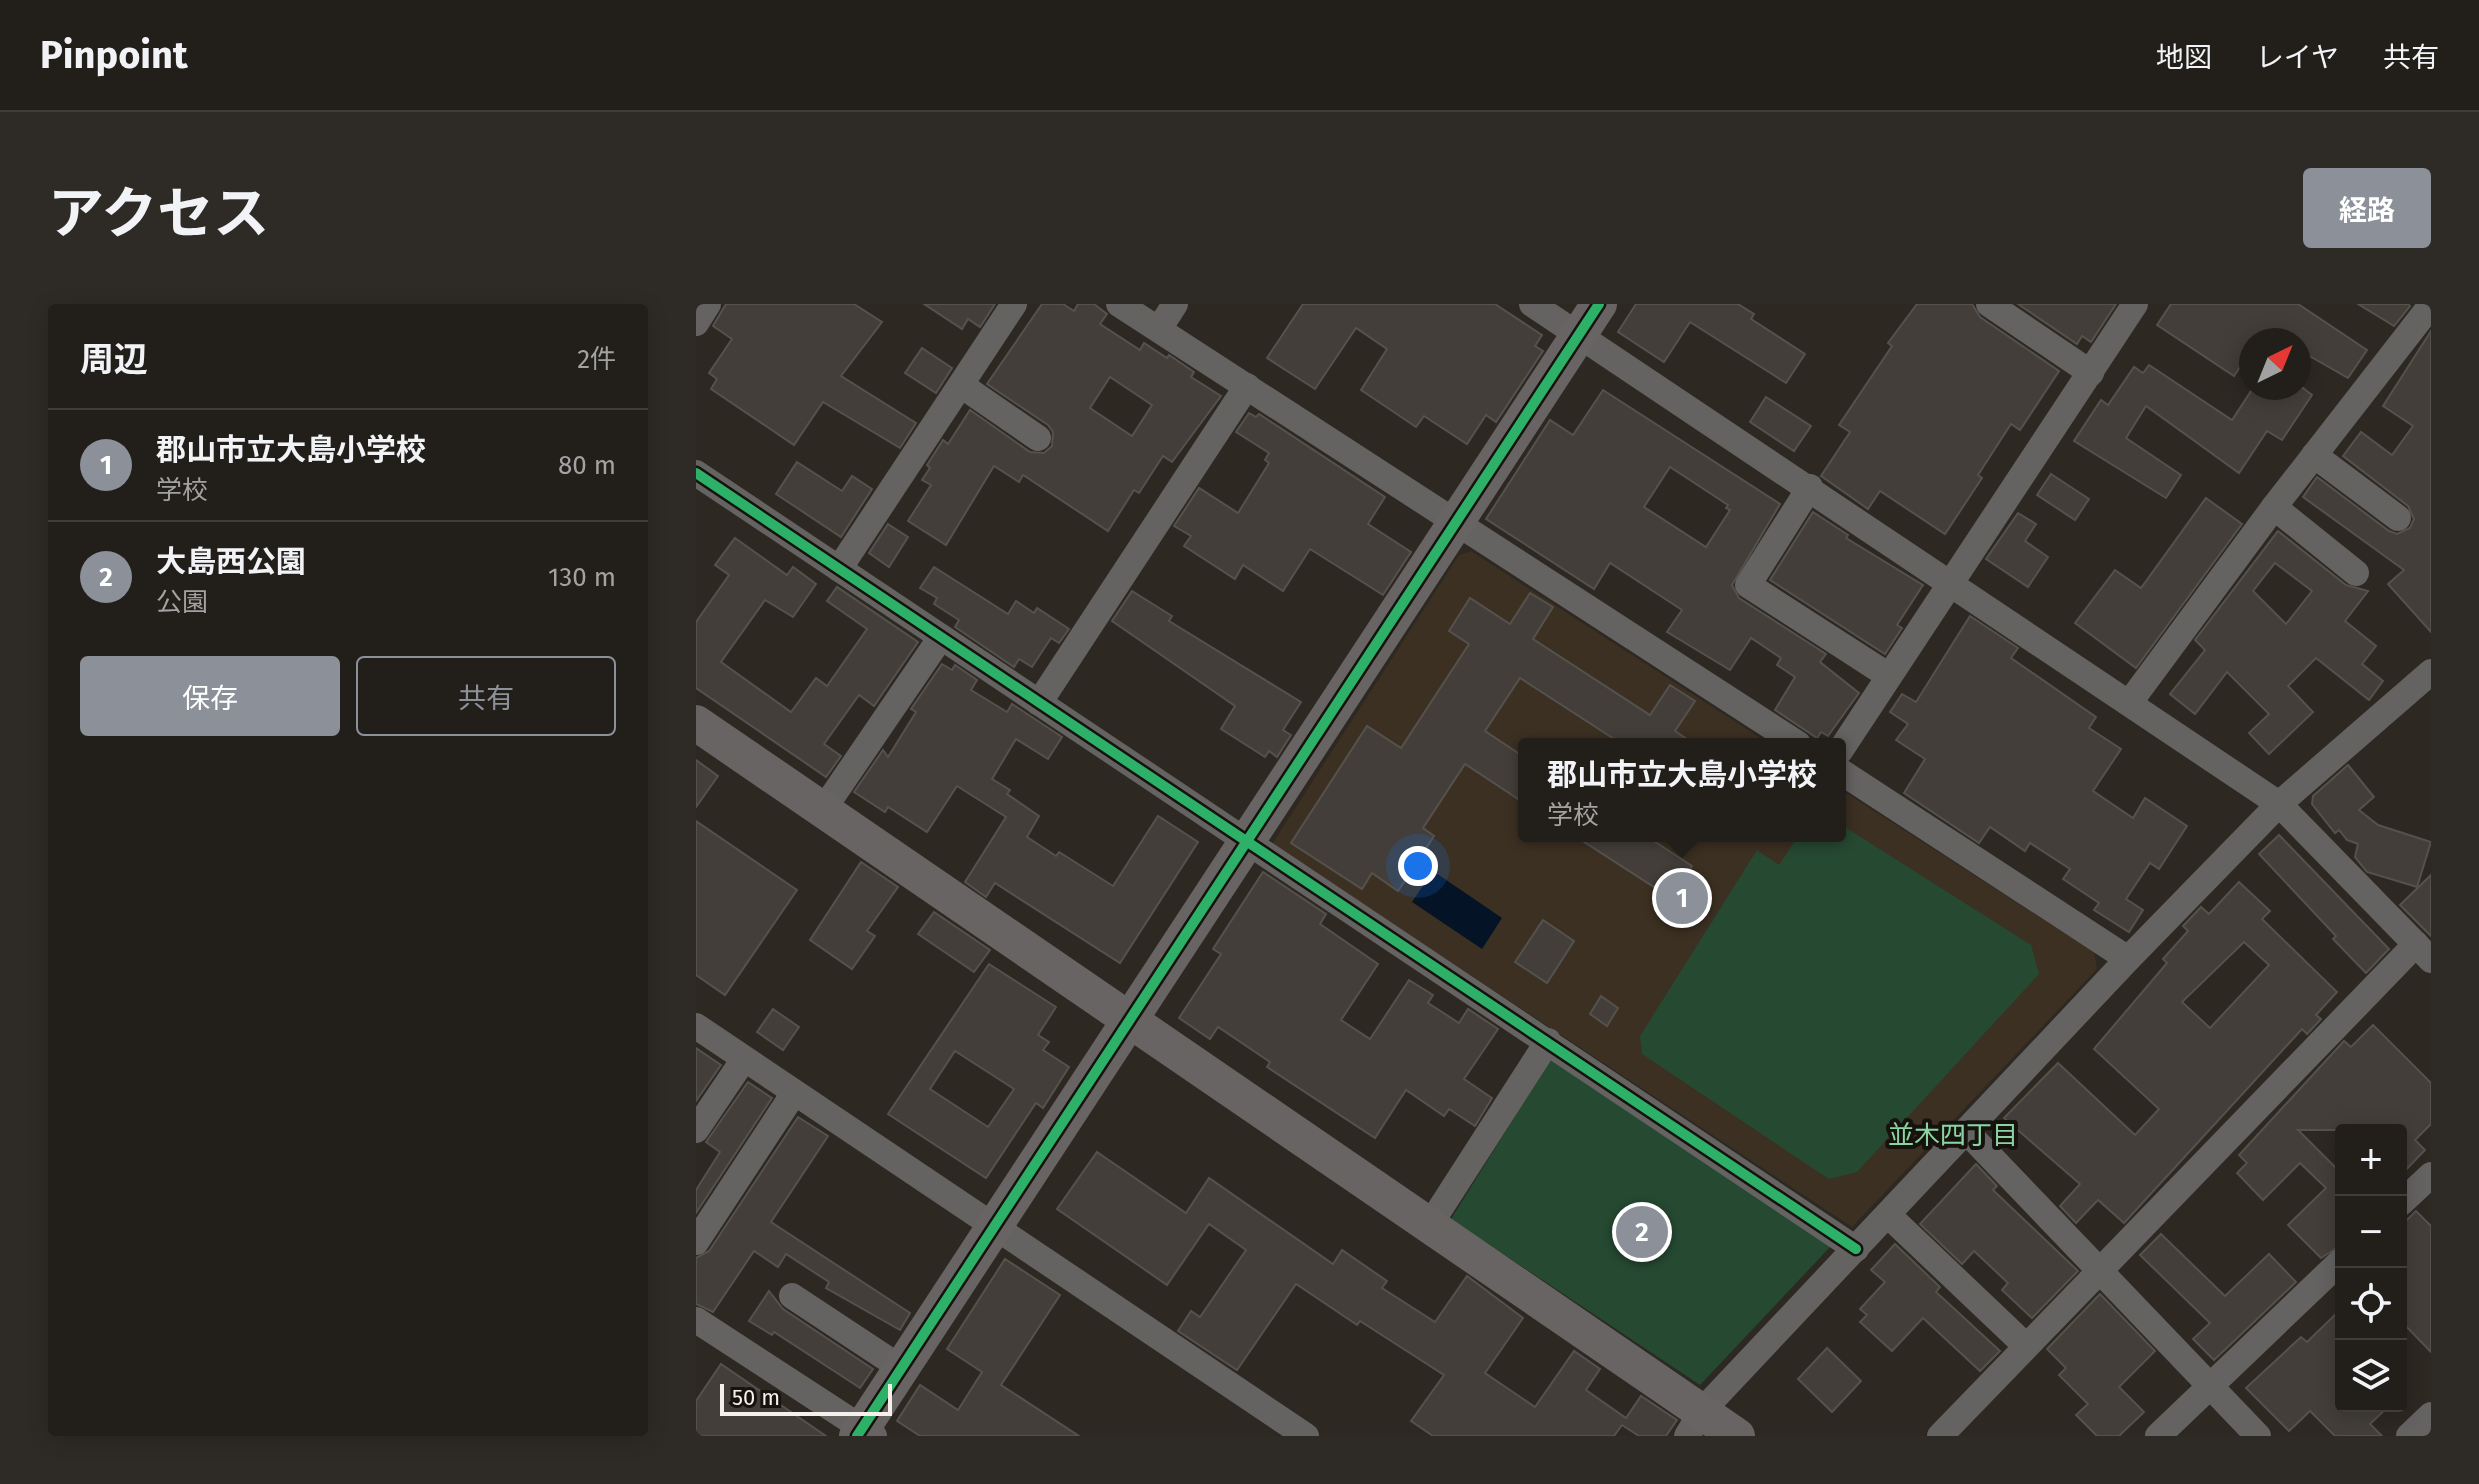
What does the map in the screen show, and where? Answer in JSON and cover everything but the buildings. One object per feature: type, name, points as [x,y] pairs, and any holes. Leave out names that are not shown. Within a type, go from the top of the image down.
[{"type":"street","points":[[696,323],[708,304]]},
{"type":"street","points":[[839,569],[1014,304]]},
{"type":"street","points":[[1119,304],[1789,738]]},
{"type":"street","points":[[1159,329],[1175,304]]},
{"type":"street","points":[[1532,304],[1951,581],[2279,804],[2423,952],[2101,1270],[1940,1436]]},
{"type":"street","points":[[696,1320],[864,1434],[901,1368],[991,1227],[1131,1022],[1599,304]]},
{"type":"street","points":[[1846,742],[2135,304]]},
{"type":"street","points":[[2130,702],[2274,507],[2431,305]]},
{"type":"street","points":[[2004,308],[2091,373]]},
{"type":"street","points":[[961,385],[1038,438]]},
{"type":"street","points":[[1039,703],[1247,386]]},
{"type":"street","points":[[2314,455],[2398,518]]},
{"type":"street","points":[[696,473],[1856,1249]]},
{"type":"street","points":[[1810,487],[1748,585],[1889,676]]},
{"type":"street","points":[[2274,507],[2356,573]]},
{"type":"street","points":[[823,810],[941,637]]},
{"type":"street","points":[[1694,1424],[2128,959],[2279,804],[2431,672]]},
{"type":"street","points":[[696,723],[1429,1226],[1694,1424],[1737,1436]]},
{"type":"street","points":[[1846,775],[2128,959]]},
{"type":"street","points":[[696,1026],[1306,1436]]},
{"type":"street","points":[[1429,1226],[1548,1041]]},
{"type":"street","points":[[696,1130],[744,1059]]},
{"type":"street","points":[[696,1242],[794,1093]]},
{"type":"street","points":[[1966,1131],[2258,1436]]},
{"type":"street","points":[[2407,1197],[2431,1175]]},
{"type":"street","points":[[1888,1215],[2026,1346]]},
{"type":"street","points":[[2158,1436],[2335,1267]]},
{"type":"street","points":[[792,1296],[901,1368]]},
{"type":"street","points":[[2409,1436],[2431,1415]]},
{"type":"shaded area","points":[[1471,551],[1761,738],[1518,738],[1518,842],[1846,842],[1846,793],[2094,952],[2097,969],[1852,1227],[1272,844],[1459,555]]},
{"type":"green space","points":[[1846,828],[2031,945],[2039,974],[1857,1172],[1829,1179],[1642,1054],[1640,1036],[1757,850],[1779,865],[1794,842],[1846,842]]},
{"type":"green space","points":[[1552,1057],[1832,1245],[1700,1385],[1451,1219]]},
{"type":"water","points":[[1433,871],[1502,918],[1482,949],[1412,902]]},
{"type":"cycle path","points":[[857,1436],[1599,304]]},
{"type":"cycle path","points":[[696,473],[1856,1249]]},
{"type":"place","name":"郡山市立大島小学校","points":[[1682,898]]},
{"type":"place","name":"大島西公園","points":[[1642,1232]]},
{"type":"district","name":"並木四丁目","points":[[1953,1135]]}]
